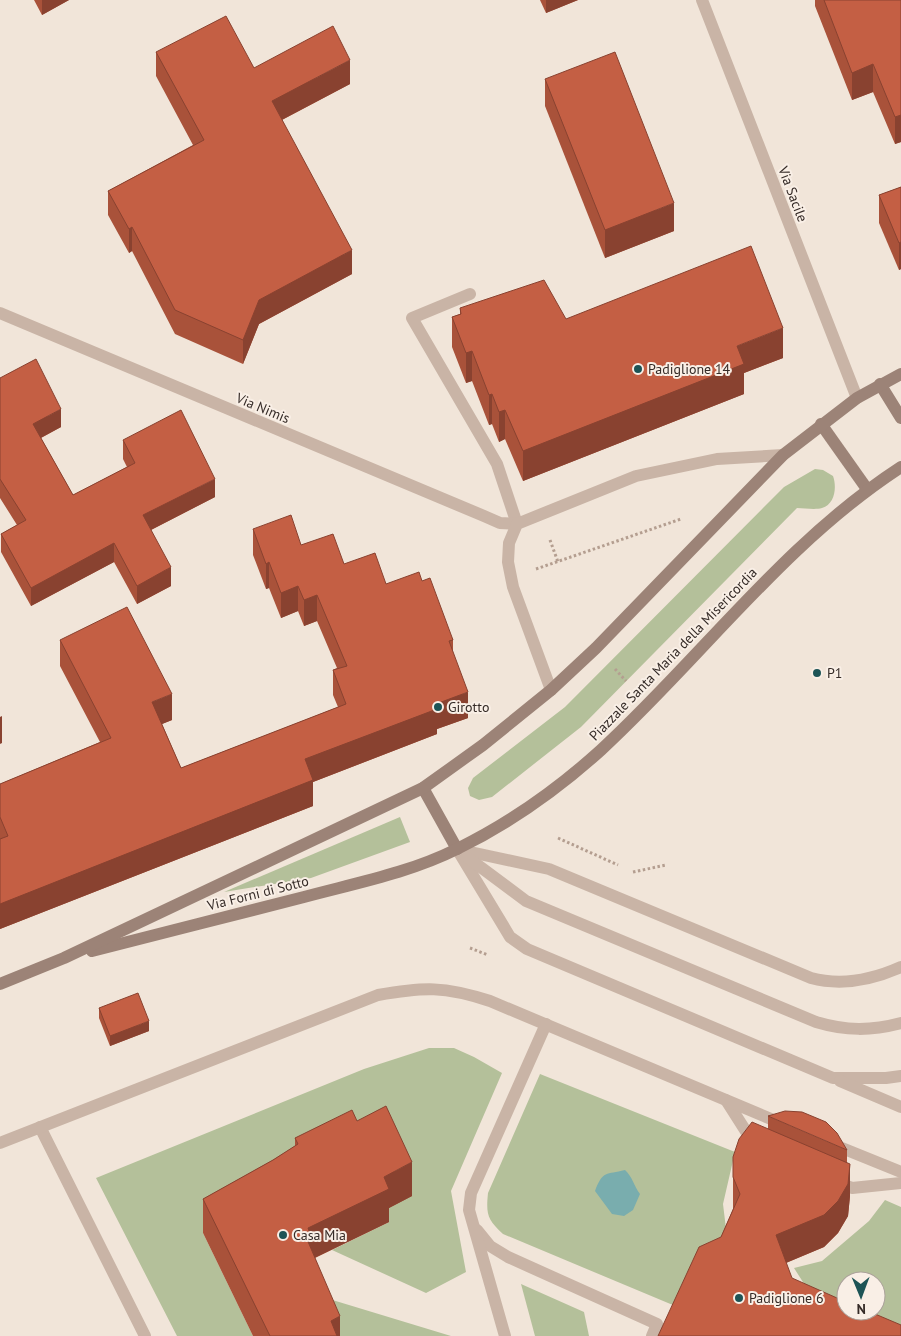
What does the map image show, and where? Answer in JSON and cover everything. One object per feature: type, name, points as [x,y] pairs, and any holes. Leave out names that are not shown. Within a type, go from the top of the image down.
[{"type":"main road","points":[[457,849],[423,788],[483,745],[551,690],[596,648],[783,455],[856,398],[901,374]]},
{"type":"main road","points":[[880,384],[901,418]]},
{"type":"main road","points":[[821,424],[867,489]]},
{"type":"main road","name":"Piazzale Santa Maria della Misericordia","points":[[457,849],[529,805],[600,750],[771,574],[867,489],[901,467]]},
{"type":"main road","name":"Via Forni di Sotto","points":[[0,984],[64,958],[423,788]]},
{"type":"main road","name":"Via Forni di Sotto","points":[[64,958],[392,874],[457,849]]},
{"type":"street","name":"Via Sacile","points":[[702,0],[856,398]]},
{"type":"street","points":[[470,294],[412,318],[497,464],[516,524],[510,542],[508,562],[513,587],[551,690]]},
{"type":"street","name":"Via Nimis","points":[[0,313],[500,523],[516,524]]},
{"type":"street","points":[[516,524],[636,476],[716,458],[783,455]]},
{"type":"street","points":[[457,849],[526,901],[816,1022],[848,1030],[865,1030],[901,1023]]},
{"type":"street","points":[[457,849],[549,869],[811,978],[828,983],[844,982],[883,974],[901,967]]},
{"type":"street","points":[[457,849],[510,937],[527,950],[901,1106]]},
{"type":"street","points":[[0,1143],[378,995],[421,988],[460,991],[490,1001],[797,1129]]},
{"type":"street","points":[[505,1336],[469,1210],[476,1180],[546,1024]]},
{"type":"street","points":[[833,1078],[886,1078],[901,1076]]},
{"type":"street","points":[[726,1100],[756,1148],[764,1151]]},
{"type":"street","points":[[40,1127],[145,1336]]},
{"type":"street","points":[[823,1140],[901,1172]]},
{"type":"street","points":[[826,1177],[852,1188],[901,1183]]},
{"type":"street","points":[[474,1226],[490,1246],[508,1257],[657,1324],[652,1336]]},
{"type":"path","points":[[531,571],[684,518]]},
{"type":"path","points":[[548,535],[558,562]]},
{"type":"path","points":[[609,662],[626,681]]},
{"type":"path","points":[[558,838],[636,873],[666,865]]},
{"type":"green space","points":[[815,469],[823,470],[833,476],[835,490],[830,503],[819,509],[797,508],[581,727],[492,797],[479,800],[470,796],[468,788],[473,778],[565,707],[784,487]]},
{"type":"green space","points":[[400,817],[410,842],[311,878],[224,892]]},
{"type":"green space","points":[[429,1048],[454,1048],[502,1073],[451,1191],[466,1272],[426,1293],[332,1250],[389,1222],[203,1233],[253,1336],[177,1336],[96,1178],[364,1069]]},
{"type":"green space","points":[[540,1074],[735,1152],[723,1204],[727,1237],[680,1308],[503,1234],[491,1220],[487,1206],[488,1193]]},
{"type":"green space","points":[[885,1200],[901,1207],[901,1336],[846,1321],[886,1321],[886,1271],[836,1271],[836,1318],[824,1315],[794,1268],[822,1261],[869,1221]]},
{"type":"green space","points":[[521,1284],[584,1312],[589,1336],[535,1336]]},
{"type":"green space","points":[[316,1295],[451,1336],[334,1336]]},
{"type":"water","points":[[625,1170],[640,1194],[633,1210],[624,1216],[612,1214],[595,1191],[603,1176]]},
{"type":"building","points":[[824,0],[901,0],[901,115],[895,117],[873,64],[852,73]]},
{"type":"building","points":[[226,16],[254,68],[333,26],[350,60],[272,101],[352,250],[259,300],[243,340],[175,310],[132,227],[129,229],[108,191],[204,140],[156,52]]},
{"type":"building","points":[[615,52],[674,203],[605,230],[545,79]]},
{"type":"building","points":[[901,187],[901,242],[899,243],[879,195]]},
{"type":"building","name":"Padiglione 14","points":[[751,246],[783,328],[737,346],[744,364],[523,451],[505,410],[499,412],[492,394],[489,395],[472,351],[466,353],[452,317],[461,314],[460,308],[544,280],[566,319]]},
{"type":"building","points":[[36,359],[61,409],[33,424],[73,495],[135,463],[123,440],[181,410],[215,479],[143,515],[171,567],[137,586],[114,543],[31,588],[1,534],[26,520],[0,479],[0,378]]},
{"type":"building","points":[[291,515],[301,545],[333,534],[344,564],[375,553],[386,584],[419,572],[422,581],[430,578],[453,640],[449,641],[468,692],[436,704],[437,709],[305,759],[313,780],[0,904],[0,839],[8,836],[0,817],[0,784],[111,738],[60,640],[127,607],[172,694],[152,702],[181,768],[346,704],[333,670],[347,666],[317,595],[304,600],[298,586],[281,593],[269,562],[266,564],[253,529]]},
{"type":"building","points":[[138,993],[149,1021],[110,1036],[99,1008]]},
{"type":"building","name":"Casa Mia","points":[[386,1106],[412,1162],[384,1177],[389,1189],[308,1228],[310,1234],[306,1237],[340,1316],[331,1321],[337,1336],[270,1336],[203,1199],[298,1144],[295,1138],[352,1110],[357,1121]]},
{"type":"building","points":[[785,1111],[802,1112],[826,1122],[837,1133],[847,1150],[768,1116]]},
{"type":"building","points":[[752,1122],[850,1164],[848,1184],[838,1201],[824,1215],[776,1235],[792,1278],[836,1298],[836,1321],[886,1321],[886,1319],[901,1325],[901,1336],[658,1336],[699,1247],[721,1237],[740,1194],[733,1177],[733,1157],[739,1139]]},
{"type":"place","name":"Padiglione 14","points":[[638,369]]},
{"type":"place","name":"P1","points":[[817,673]]},
{"type":"place","name":"Girotto","points":[[438,707]]},
{"type":"place","name":"Casa Mia","points":[[283,1235]]},
{"type":"place","name":"Padiglione 6","points":[[739,1298]]}]
